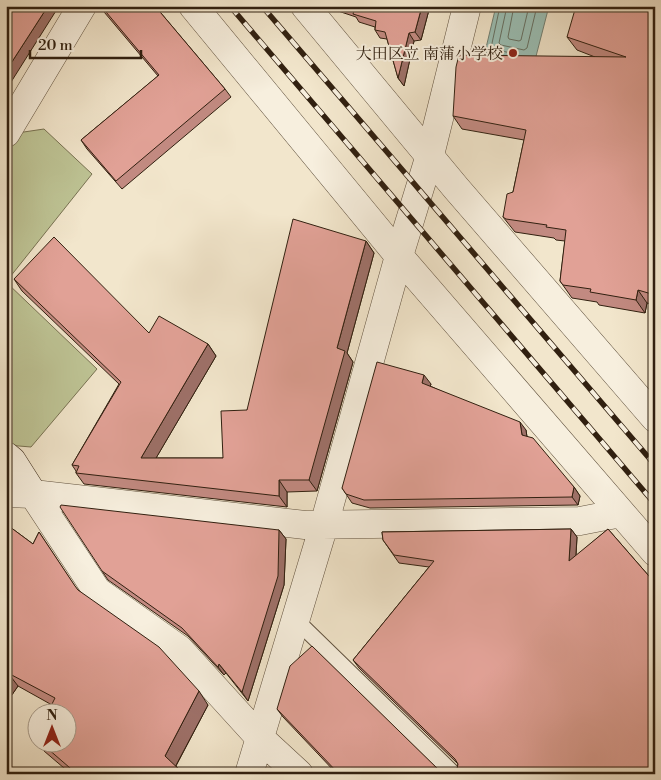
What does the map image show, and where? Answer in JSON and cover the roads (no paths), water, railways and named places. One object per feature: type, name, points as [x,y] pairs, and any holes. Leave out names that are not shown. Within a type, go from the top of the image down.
[{"type":"street","points":[[6,133],[82,6]]},
{"type":"street","points":[[193,6],[399,256],[655,552]]},
{"type":"street","points":[[305,6],[456,188],[655,418]]},
{"type":"street","points":[[249,774],[324,525],[399,256],[430,155],[467,6]]},
{"type":"street","points":[[6,456],[12,461],[98,591],[179,649],[260,738],[299,774]]},
{"type":"street","points":[[6,493],[34,494],[305,525],[580,521],[620,512]]},
{"type":"lane","points":[[295,619],[454,774]]},
{"type":"water","points":[[496,6],[549,6],[534,64],[485,52]]},
{"type":"railway","points":[[230,6],[655,504]]},
{"type":"railway","points":[[262,6],[655,465]]},
{"type":"place","name":"大田区立 南蒲小学校","points":[[513,53]]}]
